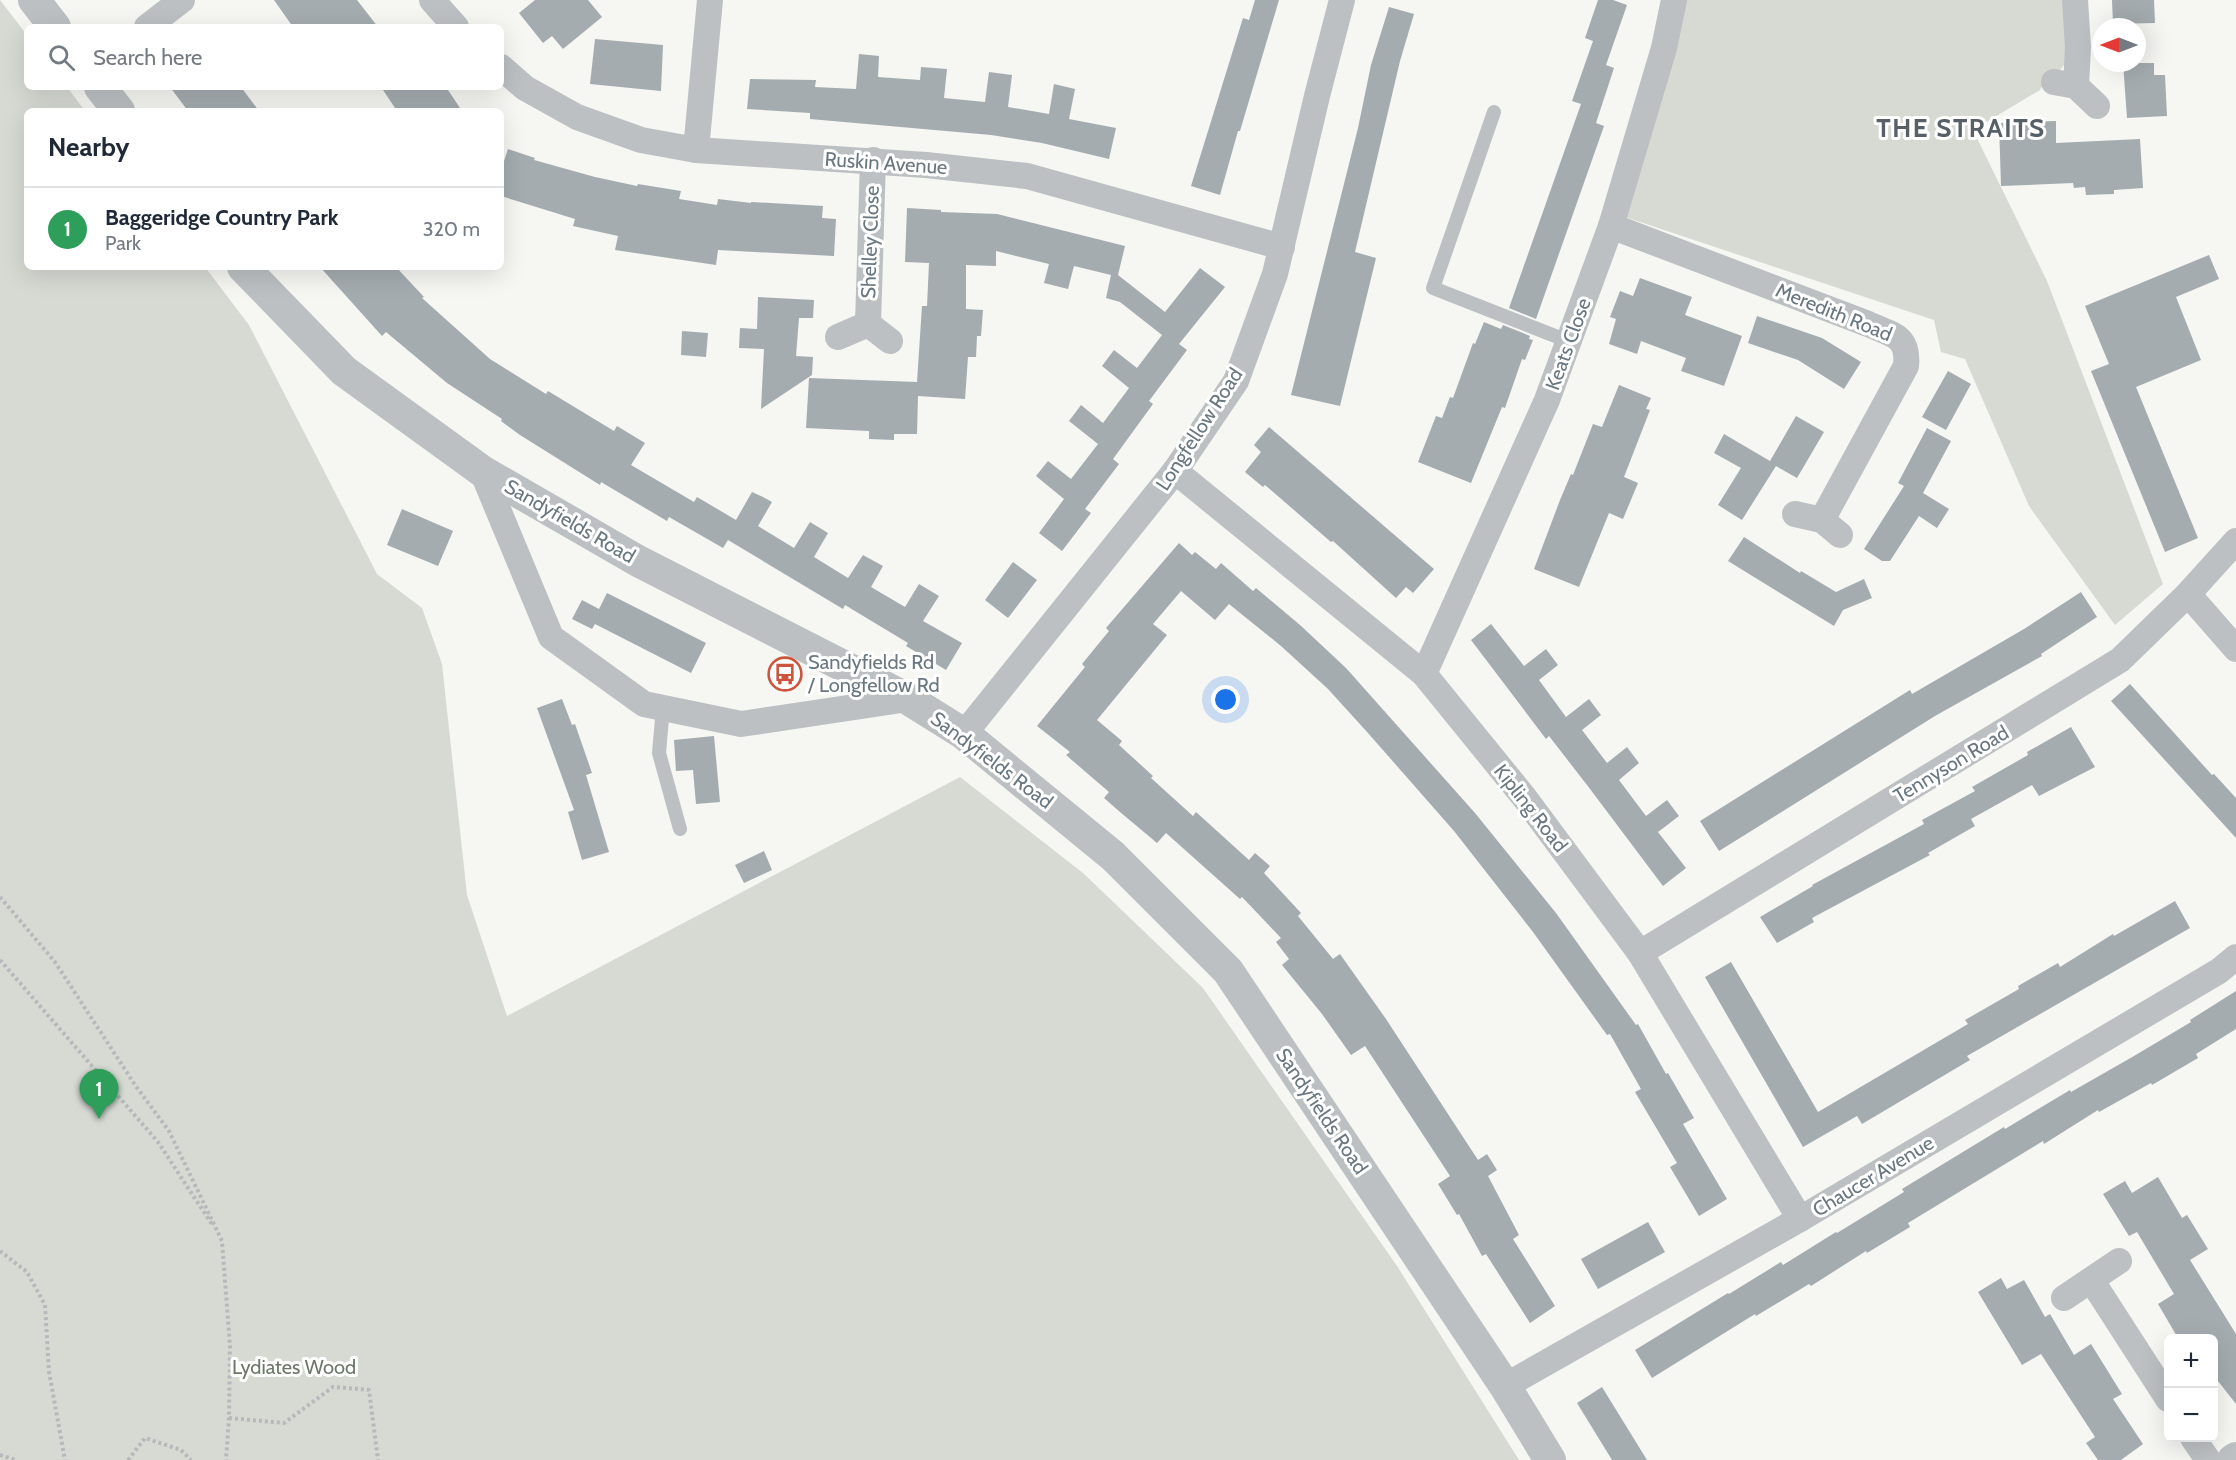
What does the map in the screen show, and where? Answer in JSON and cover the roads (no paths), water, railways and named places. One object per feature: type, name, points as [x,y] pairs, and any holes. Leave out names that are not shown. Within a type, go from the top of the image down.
[{"type":"street","points":[[34,0],[53,24]]},
{"type":"street","points":[[151,24],[182,0]]},
{"type":"street","points":[[432,0],[453,24]]},
{"type":"street","points":[[696,150],[710,0]]},
{"type":"street","name":"Longfellow Road","points":[[964,734],[1174,471],[1236,381],[1260,319],[1282,247],[1342,0]]},
{"type":"street","name":"Keats Close","points":[[1424,674],[1547,400],[1611,226],[1664,48],[1674,0]]},
{"type":"street","points":[[2075,0],[2078,47],[2065,84],[2097,106]]},
{"type":"street","name":"Ruskin Avenue","points":[[504,70],[525,88],[577,117],[641,140],[696,150],[873,160],[1027,176],[1282,247]]},
{"type":"street","points":[[102,90],[117,108]]},
{"type":"street","name":"Shelley Close","points":[[868,324],[873,160]]},
{"type":"street","name":"Meredith Road","points":[[1611,226],[1868,324],[1901,340],[1907,352],[1906,366],[1831,527],[1794,514]]},
{"type":"street","name":"Sandyfields Road","points":[[246,270],[344,371],[482,471],[638,561],[908,699],[964,734],[1113,856],[1228,971],[1505,1386],[1550,1460]]},
{"type":"street","name":"Shelley Close","points":[[838,337],[868,324]]},
{"type":"street","name":"Shelley Close","points":[[868,324],[890,341]]},
{"type":"street","points":[[482,471],[551,637],[644,704],[741,724],[908,699]]},
{"type":"street","name":"Kipling Road","points":[[1174,471],[1424,674],[1524,797],[1640,953],[1800,1220]]},
{"type":"street","name":"Tennyson Road","points":[[1640,953],[2121,660],[2188,594],[2236,542]]},
{"type":"street","points":[[2188,594],[2236,649]]},
{"type":"street","name":"Chaucer Avenue","points":[[1505,1386],[1800,1220],[2209,978],[2236,957]]},
{"type":"street","points":[[2064,1298],[2119,1261]]},
{"type":"street","points":[[2092,1281],[2164,1391]]},
{"type":"street","points":[[2196,1442],[2208,1460]]},
{"type":"lane","points":[[1494,112],[1433,288],[1568,341]]},
{"type":"lane","points":[[663,708],[659,753],[680,830]]},
{"type":"place","name":"Sandyfields Rd / Longfellow Rd","points":[[785,674]]},
{"type":"place","name":"Baggeridge Country Park","points":[[99,1119]]},
{"type":"district","name":"THE STRAITS","points":[[1961,128]]},
{"type":"park label","name":"Lydiates Wood","points":[[294,1367]]}]
